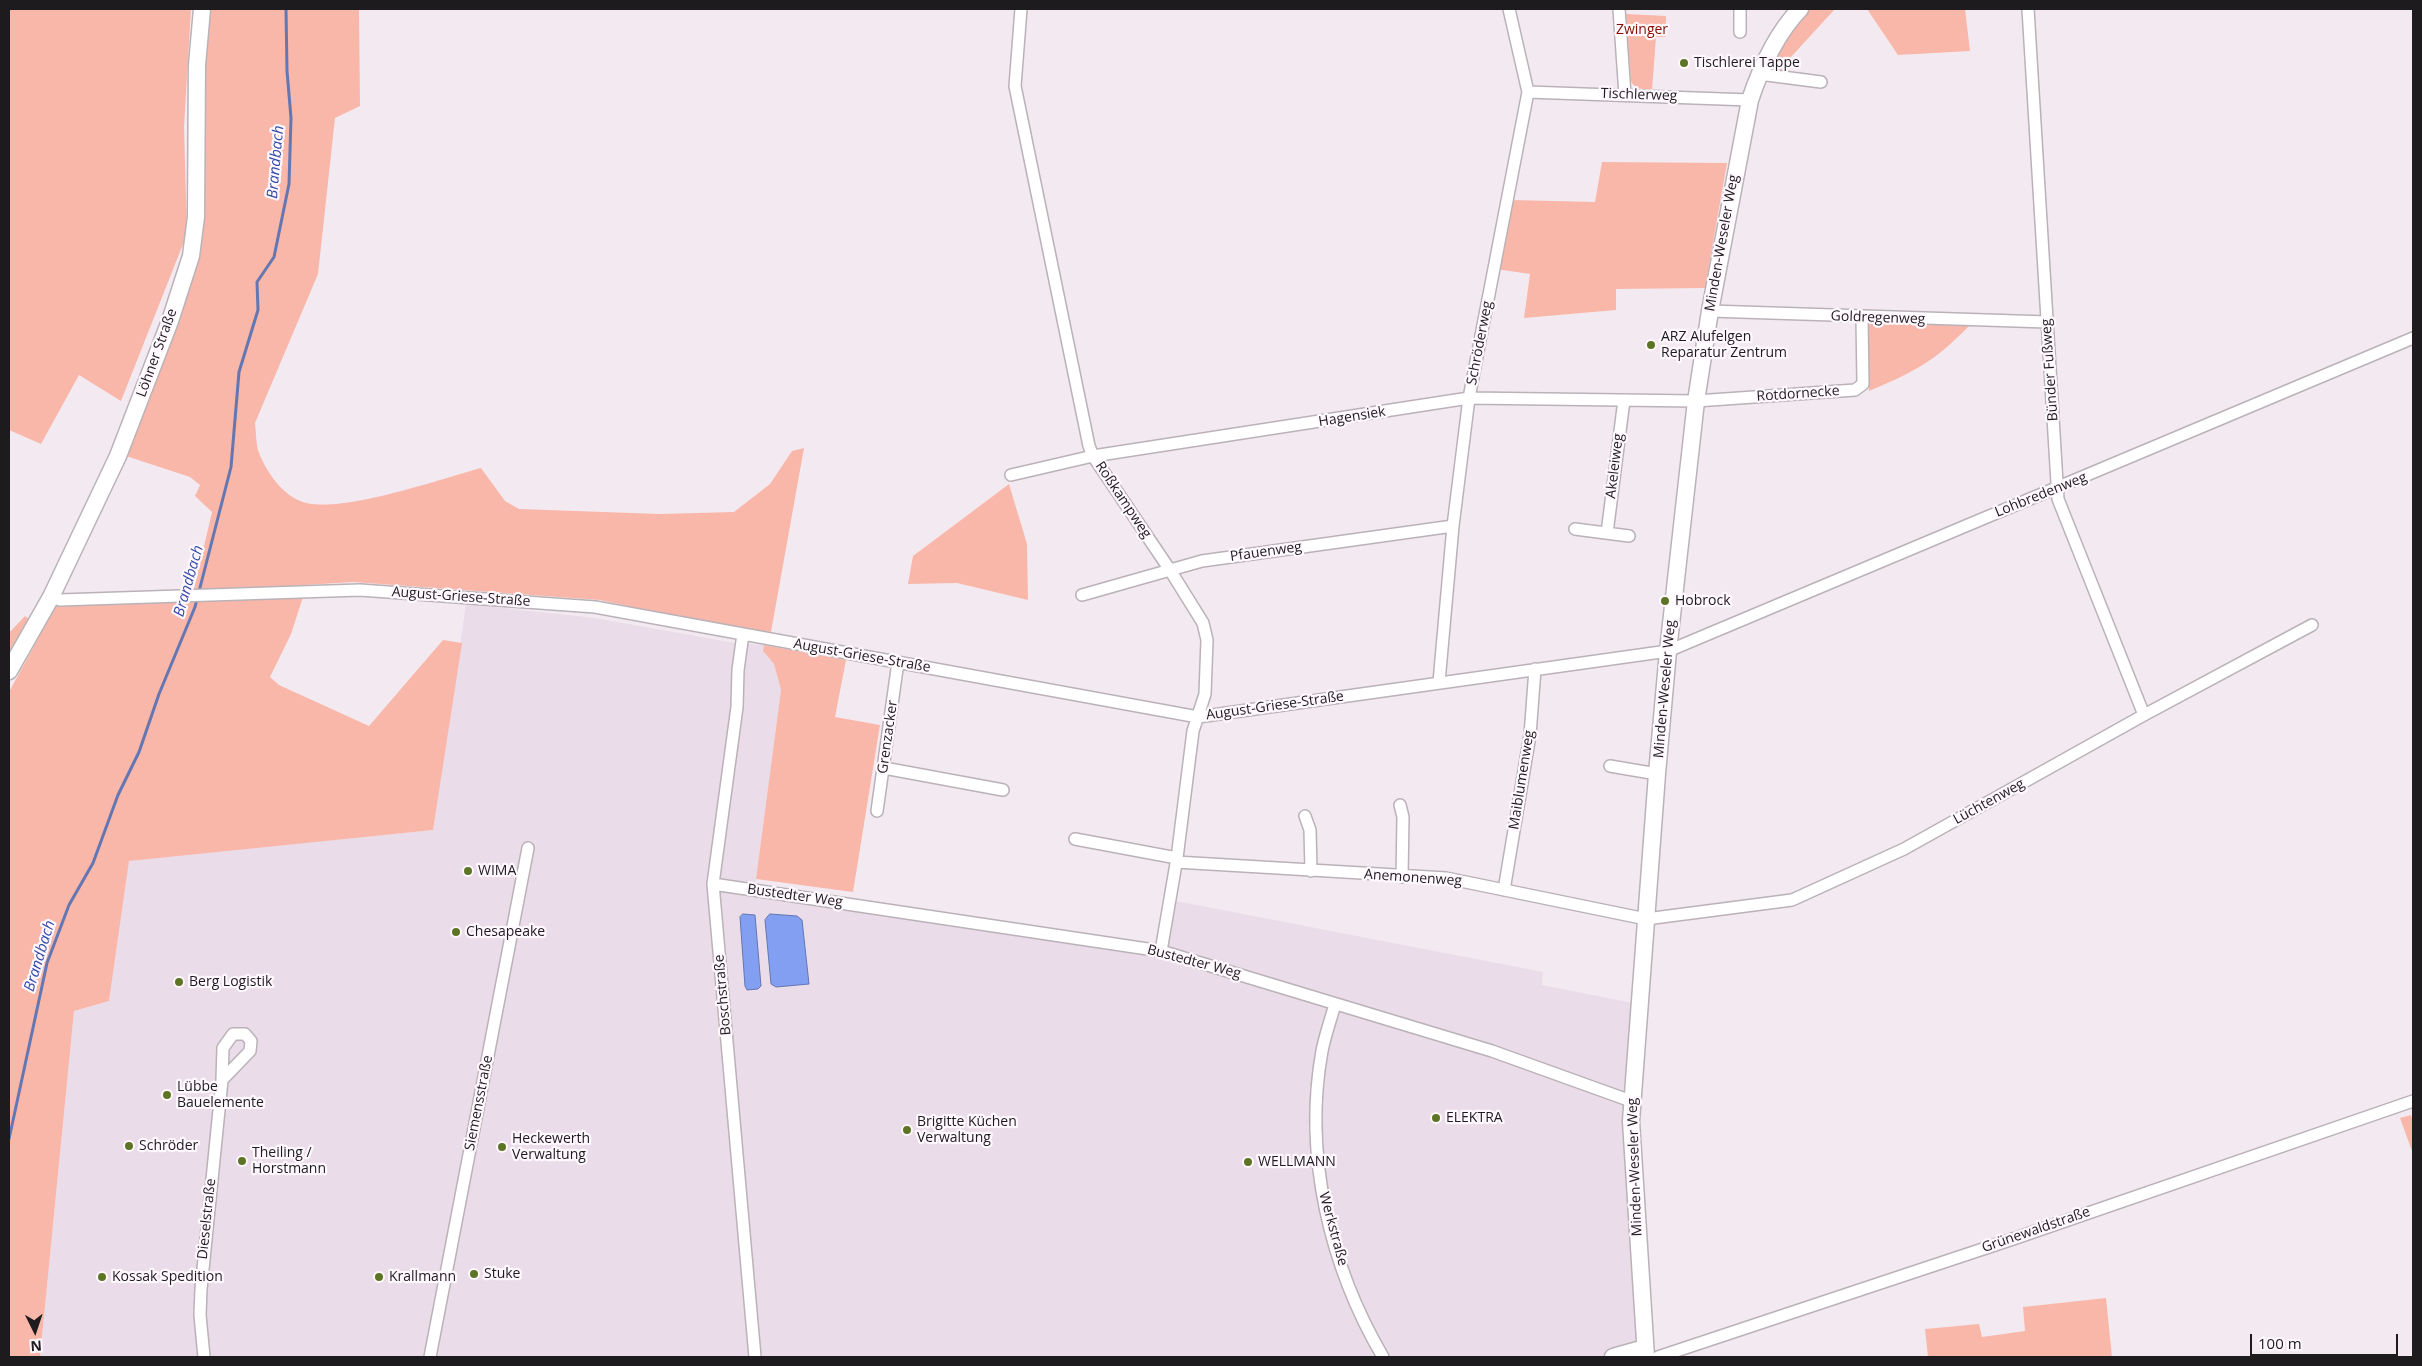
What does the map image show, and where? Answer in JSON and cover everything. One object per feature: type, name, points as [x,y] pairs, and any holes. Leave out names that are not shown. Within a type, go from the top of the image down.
[{"type":"street","name":"Löhner Straße","points":[[9,671],[51,597],[118,456],[170,321],[191,256],[196,217],[197,65],[202,9]]},
{"type":"street","name":"Roßkampweg","points":[[1020,9],[1015,86],[1093,456],[1170,570],[1203,623],[1207,640],[1205,694],[1193,732],[1177,860],[1161,951]]},
{"type":"street","name":"Schröderweg","points":[[1439,682],[1453,526],[1469,398],[1528,92],[1509,9]]},
{"type":"street","points":[[1620,9],[1625,95]]},
{"type":"street","points":[[1740,9],[1740,32]]},
{"type":"street","name":"Minden-Weseler Weg","points":[[1649,1354],[1631,1101],[1668,651],[1696,401],[1710,311],[1750,100],[1759,74],[1773,45],[1800,9]]},
{"type":"street","name":"Bünder Fußweg","points":[[2028,9],[2059,487],[2058,499],[2144,715]]},
{"type":"street","points":[[1759,74],[1821,82]]},
{"type":"street","name":"Tischlerweg","points":[[1528,92],[1750,100]]},
{"type":"street","name":"Goldregenweg","points":[[1710,311],[1862,318],[2047,322]]},
{"type":"street","name":"Rotdornecke","points":[[1696,401],[1855,390],[1863,384],[1862,318]]},
{"type":"street","name":"Lohbredenweg","points":[[1668,651],[2413,338]]},
{"type":"street","name":"Hagensiek","points":[[1011,474],[1093,456],[1469,398],[1696,401]]},
{"type":"street","name":"Akeleiweg","points":[[1607,533],[1624,400]]},
{"type":"street","name":"Pfauenweg","points":[[1082,596],[1202,561],[1453,526]]},
{"type":"street","points":[[1575,529],[1629,536]]},
{"type":"street","name":"August-Griese-Straße","points":[[51,597],[60,600],[360,590],[452,595],[596,607],[1198,718],[1439,682],[1668,651]]},
{"type":"street","name":"Lüchtenweg","points":[[1646,919],[1792,900],[1904,849],[2144,715],[2312,625]]},
{"type":"street","name":"Boschstraße","points":[[743,634],[738,670],[737,707],[713,884],[755,1357]]},
{"type":"street","name":"Grenzacker","points":[[877,811],[898,662]]},
{"type":"street","name":"Maiblumenweg","points":[[1504,890],[1530,735],[1535,669]]},
{"type":"street","points":[[1610,766],[1657,774]]},
{"type":"street","points":[[884,768],[1004,790]]},
{"type":"street","points":[[1400,805],[1402,817],[1402,877]]},
{"type":"street","points":[[1305,816],[1310,830],[1311,871]]},
{"type":"street","name":"Anemonenweg","points":[[1075,839],[1177,860],[1311,871],[1446,878],[1646,919]]},
{"type":"street","name":"Siemensstraße","points":[[430,1357],[528,848]]},
{"type":"street","name":"Bustedter Weg","points":[[713,884],[1161,951],[1492,1051],[1631,1101]]},
{"type":"street","name":"Werkstraße","points":[[1335,1004],[1322,1051],[1318,1093],[1320,1178],[1328,1223],[1342,1268],[1356,1304],[1383,1357]]},
{"type":"street","name":"Dieselstraße","points":[[204,1357],[200,1315],[201,1289],[222,1080]]},
{"type":"street","name":"Grünewaldstraße","points":[[1649,1354],[2013,1239],[2413,1101]]},
{"type":"street","points":[[1614,1357],[1649,1354]]},
{"type":"shaded area","points":[[466,604],[595,618],[735,643],[764,645],[763,651],[774,664],[781,690],[754,894],[1147,956],[1169,940],[1176,901],[1543,972],[1542,985],[1633,1003],[1638,1357],[40,1357],[74,1011],[109,1001],[129,860],[433,830]]},
{"type":"green space","points":[[9,9],[191,9],[184,127],[187,234],[121,401],[79,375],[41,444],[9,430]]},
{"type":"green space","points":[[208,9],[359,9],[360,106],[335,118],[318,274],[255,423],[258,450],[264,464],[279,485],[298,500],[314,504],[335,504],[388,494],[481,468],[505,501],[519,509],[660,514],[734,512],[770,484],[792,451],[804,448],[771,632],[715,625],[600,600],[353,582],[225,590],[194,589],[212,512],[195,496],[200,485],[190,477],[126,456],[199,243],[200,157]]},
{"type":"green space","points":[[1808,9],[1835,9],[1791,57],[1784,74],[1766,71],[1792,26]]},
{"type":"green space","points":[[1867,9],[1965,9],[1970,51],[1898,55]]},
{"type":"green space","name":"Zwinger","points":[[1626,14],[1666,16],[1666,37],[1656,37],[1652,90],[1637,88],[1631,81]]},
{"type":"green space","points":[[1602,162],[1727,163],[1705,288],[1616,289],[1616,310],[1524,318],[1530,274],[1496,269],[1511,200],[1595,202]]},
{"type":"green space","points":[[1874,322],[1969,326],[1945,349],[1923,365],[1869,391],[1865,331],[1869,324]]},
{"type":"green space","points":[[1009,484],[1027,544],[1028,600],[957,583],[908,584],[913,556]]},
{"type":"green space","points":[[303,597],[291,634],[270,677],[279,685],[369,726],[443,640],[462,643],[433,830],[129,861],[109,1001],[74,1011],[40,1357],[9,1357],[9,692],[56,606],[189,599]]},
{"type":"green space","points":[[25,616],[29,619],[9,657],[9,633]]},
{"type":"green space","points":[[764,645],[846,660],[835,717],[880,725],[853,892],[756,879],[781,690],[774,664],[763,651]]},
{"type":"green space","points":[[2411,1115],[2413,1122],[2413,1154],[2400,1118]]},
{"type":"green space","points":[[2106,1298],[2112,1357],[1928,1357],[1925,1329],[1979,1324],[1982,1337],[2025,1331],[2023,1307]]},
{"type":"water","points":[[743,914],[755,915],[761,986],[758,989],[747,990],[745,986],[740,917]]},
{"type":"water","points":[[770,914],[797,916],[802,920],[809,984],[776,987],[771,984],[765,920]]},
{"type":"waterway","name":"Brandbach","points":[[9,1139],[47,963],[69,905],[93,863],[118,795],[139,752],[159,694],[195,607],[231,467],[239,372],[258,310],[257,282],[274,257],[289,184],[291,118],[287,71],[286,9]]},
{"type":"place","name":"Tischlerei Tappe","points":[[1684,63]]},
{"type":"place","name":"ARZ Alufelgen Reparatur Zentrum","points":[[1651,345]]},
{"type":"place","name":"Hobrock","points":[[1665,601]]},
{"type":"place","name":"WIMA","points":[[468,871]]},
{"type":"place","name":"Chesapeake","points":[[456,932]]},
{"type":"place","name":"Berg Logistik","points":[[179,982]]},
{"type":"place","name":"Lübbe Bauelemente","points":[[167,1095]]},
{"type":"place","name":"ELEKTRA","points":[[1436,1118]]},
{"type":"place","name":"Brigitte Küchen Verwaltung","points":[[907,1130]]},
{"type":"place","name":"Schröder","points":[[129,1146]]},
{"type":"place","name":"Heckewerth Verwaltung","points":[[502,1147]]},
{"type":"place","name":"Theiling / Horstmann","points":[[242,1161]]},
{"type":"place","name":"WELLMANN","points":[[1248,1162]]},
{"type":"place","name":"Stuke","points":[[474,1274]]},
{"type":"place","name":"Kossak Spedition","points":[[102,1277]]},
{"type":"place","name":"Krallmann","points":[[379,1277]]}]
